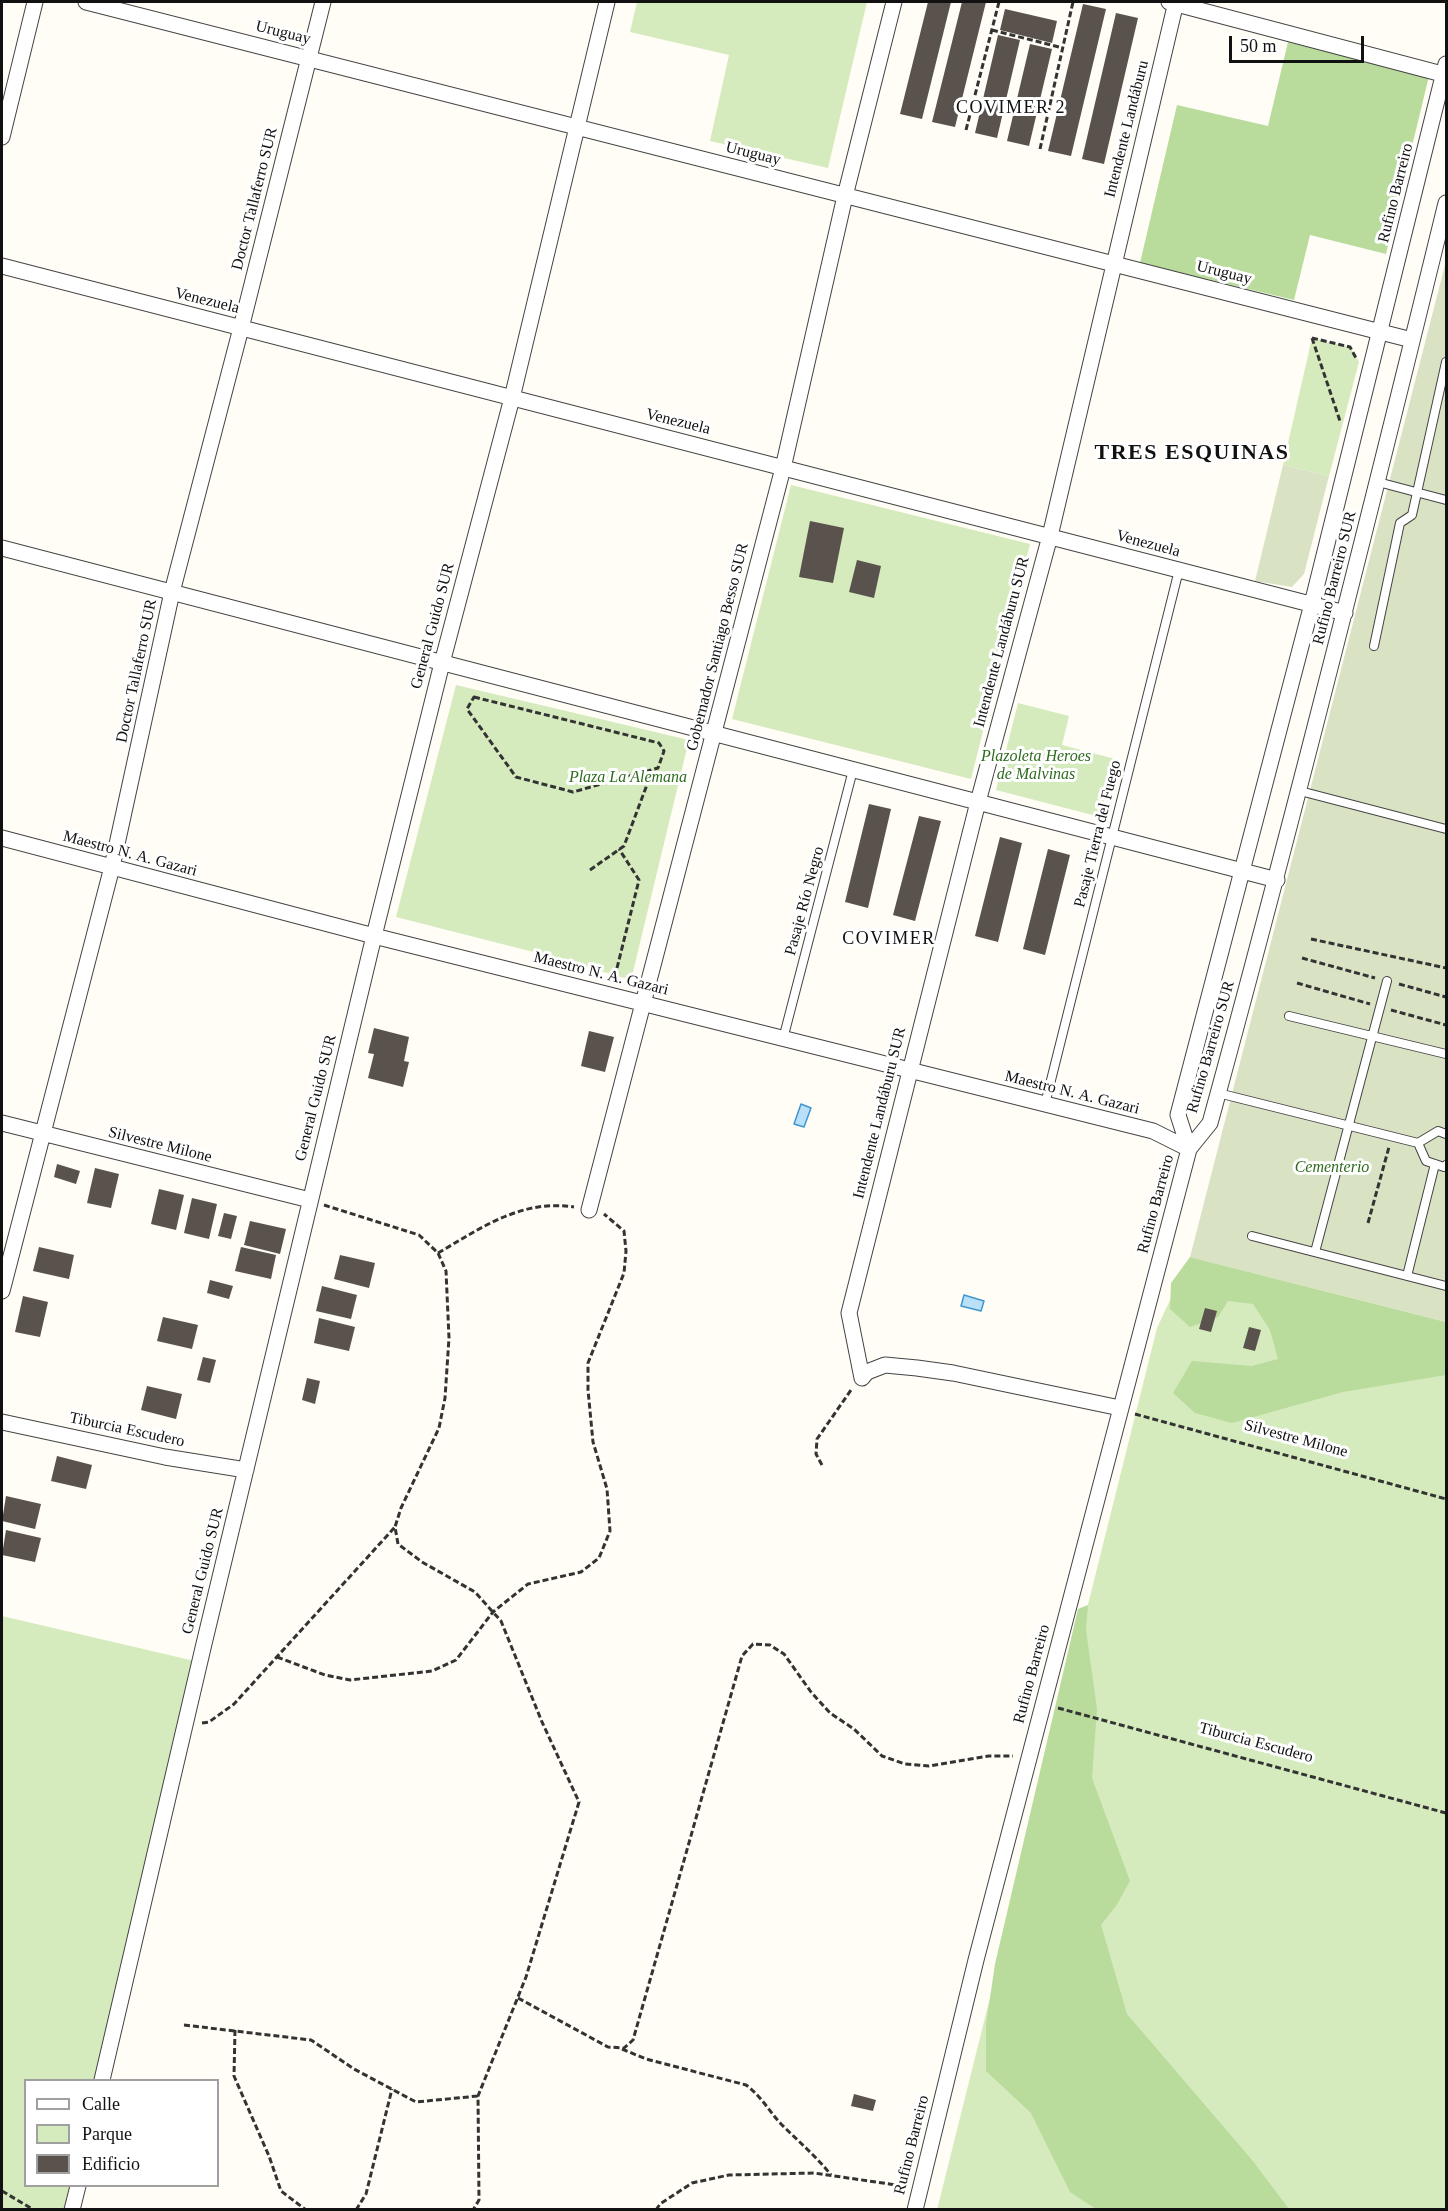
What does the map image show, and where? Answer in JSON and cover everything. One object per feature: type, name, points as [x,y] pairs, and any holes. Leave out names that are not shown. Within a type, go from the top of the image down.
[{"type":"street","points":[[2,137],[35,2]]},
{"type":"street","name":"Uruguay","points":[[86,2],[1412,340]]},
{"type":"street","name":"Doctor Tallaferro SUR","points":[[2,1291],[112,867],[172,592],[241,328],[322,2]]},
{"type":"street","name":"General Guido SUR","points":[[102,2079],[374,936],[442,663],[512,398],[606,2]]},
{"type":"street","name":"Gobernador Santiago Besso SUR","points":[[589,1210],[783,468],[845,196],[894,2]]},
{"type":"street","points":[[1174,2],[1446,71]]},
{"type":"street","name":"Intendente Landáburu","points":[[1113,264],[1174,2]]},
{"type":"street","name":"Rufino Barreiro","points":[[1380,330],[1446,71]]},
{"type":"street","points":[[1412,340],[1446,202]]},
{"type":"street","name":"Intendente Landáburu SUR","points":[[862,1378],[849,1313],[978,802],[1050,536],[1113,264]]},
{"type":"street","name":"Venezuela","points":[[2,266],[1344,613]]},
{"type":"street","name":"Rufino Barreiro SUR","points":[[1189,1149],[1178,1115],[1312,604],[1380,330]]},
{"type":"street","name":"Rufino Barreiro SUR","points":[[1189,1149],[1210,1123],[1277,880],[1412,340]]},
{"type":"street","points":[[2,548],[1277,880]]},
{"type":"street","name":"Maestro N. A. Gazari","points":[[2,838],[374,936],[1153,1131],[1189,1149]]},
{"type":"street","name":"Silvestre Milone","points":[[2,1123],[310,1200]]},
{"type":"street","name":"Rufino Barreiro","points":[[915,2210],[976,1960],[1189,1149]]},
{"type":"street","points":[[862,1378],[867,1372],[885,1365],[917,1368],[953,1373],[1120,1408]]},
{"type":"street","name":"Tiburcia Escudero","points":[[2,1422],[165,1457],[246,1470]]},
{"type":"street","points":[[72,2210],[78,2187]]},
{"type":"lane","points":[[1374,646],[1400,523],[1412,515],[1446,363]]},
{"type":"lane","points":[[1378,482],[1446,500]]},
{"type":"lane","name":"Pasaje Tierra del Fuego","points":[[1045,1105],[1179,570]]},
{"type":"lane","name":"Pasaje Río Negro","points":[[783,1039],[853,770]]},
{"type":"lane","points":[[1300,791],[1446,829]]},
{"type":"lane","points":[[1315,1252],[1387,981]]},
{"type":"lane","points":[[1289,1016],[1446,1054]]},
{"type":"lane","points":[[1218,1093],[1418,1143],[1438,1131],[1446,1131]]},
{"type":"lane","points":[[1418,1143],[1426,1161],[1444,1167],[1446,1165]]},
{"type":"lane","points":[[1407,1276],[1435,1164]]},
{"type":"lane","points":[[1252,1236],[1446,1286]]},
{"type":"path","points":[[966,130],[999,2]]},
{"type":"path","points":[[1040,149],[1073,2]]},
{"type":"path","points":[[992,30],[1063,48]]},
{"type":"path","points":[[1345,417],[1342,428],[1312,338],[1350,346],[1359,363]]},
{"type":"path","points":[[474,697],[659,744],[664,751],[658,768],[645,771],[573,792],[516,777],[467,709],[474,697]]},
{"type":"path","points":[[590,870],[624,846],[648,782],[645,771]]},
{"type":"path","points":[[617,968],[639,880],[619,849]]},
{"type":"path","points":[[1311,939],[1446,968]]},
{"type":"path","points":[[1368,1223],[1392,1136]]},
{"type":"path","points":[[185,1724],[209,1722],[234,1704],[395,1527],[401,1508],[440,1428],[446,1398],[449,1338],[446,1271],[438,1253],[419,1235],[310,1200]]},
{"type":"path","points":[[277,1657],[325,1675],[350,1680],[432,1671],[456,1660],[493,1612],[528,1584],[581,1572],[599,1558],[610,1531],[608,1489],[593,1442],[588,1363],[624,1274],[626,1251],[624,1231],[600,1211],[567,1206],[525,1208],[486,1225],[438,1253]]},
{"type":"path","points":[[822,1465],[816,1454],[817,1439],[862,1378]]},
{"type":"path","name":"Silvestre Milone","points":[[1135,1414],[1446,1499]]},
{"type":"path","points":[[395,1527],[398,1544],[422,1562],[475,1592],[501,1621],[542,1722],[579,1802],[526,1977],[478,2096],[479,2200],[473,2210]]},
{"type":"path","points":[[518,1998],[609,2047],[624,2048],[633,2040],[742,1656],[753,1644],[770,1645],[784,1654],[830,1713],[854,1729],[882,1756],[904,1764],[929,1766],[989,1756],[1019,1756],[1029,1760]]},
{"type":"path","name":"Tiburcia Escudero","points":[[1057,1707],[1446,1813]]},
{"type":"path","points":[[184,2025],[311,2040],[354,2069],[416,2102],[478,2096]]},
{"type":"path","points":[[235,2030],[234,2076],[269,2156],[281,2191],[306,2210]]},
{"type":"path","points":[[618,2048],[646,2059],[746,2085],[758,2094],[779,2122],[818,2158],[831,2175]]},
{"type":"path","points":[[356,2210],[366,2194],[392,2089]]},
{"type":"path","points":[[656,2210],[660,2204],[692,2183],[729,2175],[814,2173],[920,2189]]},
{"type":"path","points":[[2,2191],[34,2210]]},
{"type":"green space","points":[[637,2],[867,2],[828,168],[710,141],[729,55],[630,32]]},
{"type":"green space","points":[[1288,42],[1429,76],[1386,254],[1310,235],[1294,300],[1140,263],[1177,105],[1268,126]]},
{"type":"green space","name":"Cementerio","points":[[1446,261],[1446,1322],[1190,1257]]},
{"type":"green space","points":[[1312,338],[1350,347],[1359,362],[1329,476],[1283,465]]},
{"type":"green space","points":[[1283,465],[1329,476],[1304,574],[1292,587],[1255,581]]},
{"type":"green space","points":[[791,485],[1030,544],[971,779],[732,719]]},
{"type":"green space","name":"Plaza La Alemana","points":[[456,685],[689,740],[631,980],[553,957],[396,917]]},
{"type":"green space","name":"Plazoleta Heroes de Malvinas","points":[[1018,703],[1069,716],[1062,745],[1115,759],[1100,817],[996,790]]},
{"type":"green space","points":[[1190,1257],[1446,1322],[1446,2209],[937,2210],[1157,1328]]},
{"type":"green space","points":[[1190,1257],[1446,1322],[1446,1375],[1343,1392],[1232,1423],[1195,1413],[1173,1393],[1192,1361],[1252,1366],[1278,1359],[1270,1330],[1253,1304],[1228,1301],[1218,1317],[1190,1327],[1170,1309],[1171,1283]]},
{"type":"green space","points":[[1088,1605],[1086,1630],[1097,1709],[1092,1778],[1130,1881],[1116,1906],[1101,1925],[1127,2014],[1252,2160],[1289,2209],[1096,2209],[1070,2192],[1031,2113],[986,2071],[986,2025],[995,1964],[1078,1609]]},
{"type":"green space","points":[[2,1616],[199,1662],[102,2079],[24,2079],[24,2187],[78,2187],[72,2209],[2,2210]]},
{"type":"water","points":[[801,1104],[811,1108],[804,1127],[794,1124]]},
{"type":"water","points":[[964,1295],[984,1301],[981,1311],[961,1306]]},
{"type":"building","points":[[928,2],[951,2],[922,119],[900,114]]},
{"type":"building","points":[[962,2],[986,2],[955,127],[932,122]]},
{"type":"building","points":[[1083,4],[1106,9],[1071,156],[1048,151]]},
{"type":"building","points":[[1005,9],[1057,21],[1052,43],[1000,30]]},
{"type":"building","points":[[1116,13],[1138,18],[1104,164],[1082,159]]},
{"type":"building","points":[[998,35],[1020,40],[997,138],[975,133]]},
{"type":"building","points":[[1030,44],[1052,49],[1029,146],[1007,141]]},
{"type":"building","points":[[810,521],[844,528],[833,583],[799,577]]},
{"type":"building","points":[[857,560],[881,566],[874,598],[849,592]]},
{"type":"building","points":[[869,804],[891,809],[868,908],[845,902]]},
{"type":"building","points":[[919,816],[941,821],[915,921],[893,915]]},
{"type":"building","points":[[1000,837],[1022,843],[998,942],[975,936]]},
{"type":"building","points":[[1048,849],[1070,855],[1045,955],[1023,949]]},
{"type":"building","points":[[374,1028],[409,1037],[404,1061],[409,1062],[403,1087],[368,1078],[374,1054],[368,1053]]},
{"type":"building","points":[[589,1031],[614,1037],[605,1072],[581,1066]]},
{"type":"building","points":[[57,1164],[80,1171],[76,1184],[54,1177]]},
{"type":"building","points":[[95,1168],[119,1174],[111,1208],[87,1203]]},
{"type":"building","points":[[159,1189],[184,1195],[176,1230],[151,1224]]},
{"type":"building","points":[[192,1198],[217,1204],[209,1239],[184,1233]]},
{"type":"building","points":[[224,1213],[237,1216],[231,1239],[218,1236]]},
{"type":"building","points":[[250,1221],[286,1229],[280,1254],[244,1245]]},
{"type":"building","points":[[39,1247],[74,1255],[69,1279],[33,1271]]},
{"type":"building","points":[[241,1247],[276,1255],[271,1279],[235,1271]]},
{"type":"building","points":[[340,1255],[375,1263],[369,1288],[334,1279]]},
{"type":"building","points":[[210,1280],[233,1286],[229,1299],[207,1293]]},
{"type":"building","points":[[322,1286],[357,1295],[351,1319],[316,1311]]},
{"type":"building","points":[[23,1296],[48,1302],[40,1337],[15,1332]]},
{"type":"building","points":[[1205,1308],[1217,1311],[1211,1332],[1199,1329]]},
{"type":"building","points":[[163,1317],[198,1325],[192,1349],[157,1341]]},
{"type":"building","points":[[319,1318],[355,1327],[349,1351],[314,1343]]},
{"type":"building","points":[[1249,1327],[1261,1330],[1255,1351],[1243,1348]]},
{"type":"building","points":[[203,1357],[216,1360],[210,1383],[197,1380]]},
{"type":"building","points":[[307,1378],[320,1381],[315,1404],[302,1400]]},
{"type":"building","points":[[147,1386],[182,1394],[176,1419],[141,1410]]},
{"type":"building","points":[[57,1456],[92,1465],[86,1489],[51,1481]]},
{"type":"building","points":[[6,1496],[41,1504],[35,1529],[2,1521]]},
{"type":"building","points":[[6,1530],[41,1538],[35,1562],[2,1555]]},
{"type":"building","points":[[854,2094],[876,2100],[873,2111],[851,2106]]},
{"type":"district","name":"COVIMER 2","points":[[1011,108]]},
{"type":"district","name":"TRES ESQUINAS","points":[[1192,453]]},
{"type":"district","name":"COVIMER","points":[[889,939]]}]
